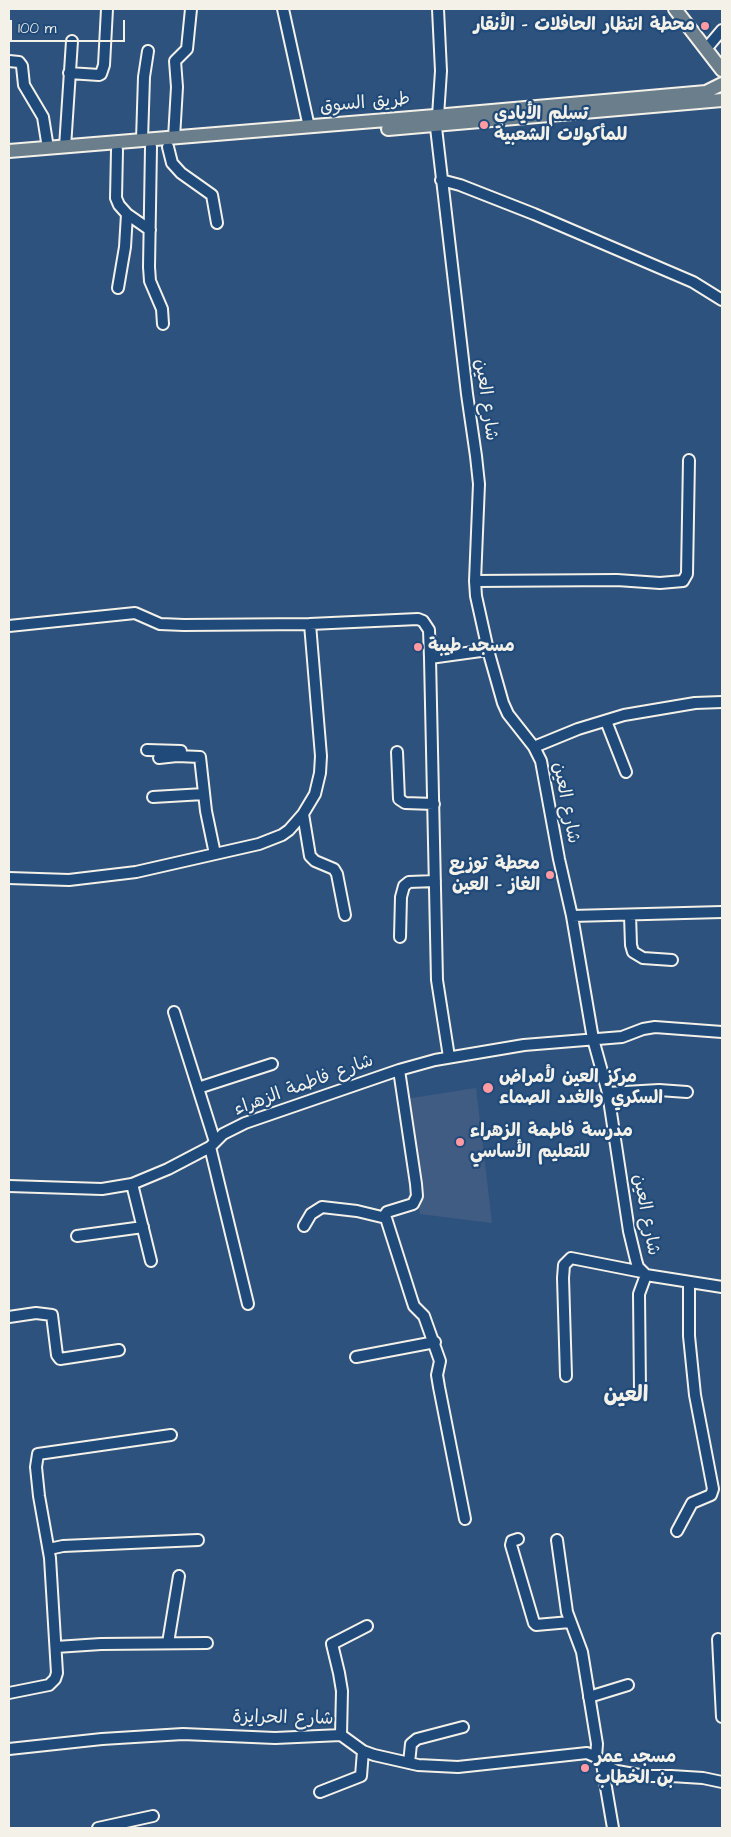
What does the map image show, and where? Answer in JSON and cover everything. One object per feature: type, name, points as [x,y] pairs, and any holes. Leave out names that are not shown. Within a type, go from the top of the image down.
[{"type":"main road","points":[[675,9],[722,70]]},
{"type":"main road","name":"طريق السوق","points":[[9,151],[147,144],[436,119],[706,92],[722,84]]},
{"type":"main road","name":"طريق السوق","points":[[171,142],[309,127],[722,100]]},
{"type":"main road","name":"طريق السوق","points":[[9,159],[117,150],[147,144]]},
{"type":"street","points":[[69,73],[101,74],[104,65],[107,9]]},
{"type":"street","points":[[191,9],[187,49],[175,61],[177,87],[171,142],[172,163],[181,173],[212,195],[217,223]]},
{"type":"street","points":[[283,9],[309,127]]},
{"type":"street","name":"شارع العين","points":[[438,9],[441,71],[436,119],[441,180],[478,475],[476,596],[488,650],[503,702],[508,714],[534,747],[541,761],[572,916],[593,1039],[608,1093],[629,1231],[636,1260],[644,1273],[722,1288]]},
{"type":"street","points":[[706,49],[722,30]]},
{"type":"street","points":[[65,147],[72,41]]},
{"type":"street","points":[[148,52],[144,78],[150,230],[150,281],[162,309],[163,324]]},
{"type":"street","points":[[9,61],[21,63],[24,85],[44,117],[48,148]]},
{"type":"street","points":[[117,150],[116,198],[127,214],[150,230]]},
{"type":"street","points":[[441,180],[460,185],[543,217],[693,282],[722,300]]},
{"type":"street","points":[[118,288],[125,247],[127,214]]},
{"type":"street","points":[[475,581],[617,580],[660,583],[683,581],[687,574],[689,460]]},
{"type":"street","points":[[9,626],[135,613],[160,624],[310,624],[418,619],[423,621],[429,630],[437,980],[449,1057]]},
{"type":"street","points":[[9,878],[69,880],[154,869],[259,844],[282,835],[289,830],[303,814],[314,794],[320,773],[310,624]]},
{"type":"street","points":[[430,658],[488,650]]},
{"type":"street","points":[[534,747],[624,715],[695,703],[722,702]]},
{"type":"street","points":[[606,721],[626,772]]},
{"type":"street","points":[[147,750],[195,751],[199,753],[215,854]]},
{"type":"street","points":[[397,752],[399,800],[405,803],[434,804]]},
{"type":"street","points":[[159,758],[177,756],[200,757]]},
{"type":"street","points":[[152,797],[204,794]]},
{"type":"street","points":[[303,814],[310,856],[315,861],[334,869],[338,874],[345,915]]},
{"type":"street","points":[[400,937],[401,897],[404,886],[409,882],[435,881]]},
{"type":"street","points":[[572,916],[630,916],[722,912]]},
{"type":"street","points":[[630,916],[633,952],[643,958],[672,960]]},
{"type":"street","points":[[174,1012],[213,1144],[248,1304]]},
{"type":"street","name":"شارع فاطمة الزهراء","points":[[9,1186],[102,1189],[132,1184],[161,1172],[213,1144],[230,1130],[245,1123],[399,1070],[449,1057],[524,1044],[622,1037],[655,1027],[722,1032]]},
{"type":"street","points":[[198,1088],[272,1064]]},
{"type":"street","points":[[399,1070],[417,1196],[416,1201],[408,1207],[387,1212],[386,1218],[412,1300],[416,1309],[424,1316],[435,1342],[440,1361],[437,1375],[438,1387],[465,1519]]},
{"type":"street","points":[[608,1093],[659,1090],[687,1092]]},
{"type":"street","points":[[132,1184],[151,1261]]},
{"type":"street","points":[[304,1226],[311,1214],[322,1207],[357,1211],[386,1218]]},
{"type":"street","points":[[77,1236],[143,1227]]},
{"type":"street","points":[[566,1376],[563,1278],[564,1265],[571,1258],[644,1273],[638,1294],[640,1392]]},
{"type":"street","points":[[676,1531],[692,1503],[711,1495],[712,1489],[695,1395],[689,1336],[688,1282]]},
{"type":"street","points":[[9,1317],[36,1313],[52,1315],[57,1355],[60,1359],[119,1350]]},
{"type":"street","points":[[356,1357],[435,1342]]},
{"type":"street","points":[[9,1693],[52,1683],[57,1673],[49,1549],[39,1496],[36,1466],[38,1454],[170,1435]]},
{"type":"street","points":[[518,1539],[512,1541],[511,1545],[534,1623],[536,1626],[570,1622]]},
{"type":"street","points":[[49,1549],[63,1546],[198,1540]]},
{"type":"street","points":[[557,1540],[570,1622],[582,1652],[596,1744],[613,1828]]},
{"type":"street","points":[[168,1643],[179,1576]]},
{"type":"street","points":[[341,1736],[342,1691],[340,1673],[332,1644],[367,1626]]},
{"type":"street","points":[[718,1639],[722,1718]]},
{"type":"street","points":[[56,1647],[207,1643]]},
{"type":"street","points":[[590,1697],[628,1685]]},
{"type":"street","points":[[409,1763],[412,1744],[417,1739],[463,1727]]},
{"type":"street","name":"شارع الحرايزة","points":[[9,1749],[102,1739],[183,1734],[225,1734],[250,1738],[341,1736],[363,1751],[383,1758],[442,1768],[587,1753],[617,1771],[645,1776],[703,1778],[722,1782]]},
{"type":"street","points":[[320,1792],[361,1776],[363,1751]]},
{"type":"street","points":[[98,1828],[153,1816]]},
{"type":"shaded area","points":[[476,1088],[492,1223],[420,1214],[406,1099]]},
{"type":"place","name":"محطة انتظار الحافلات - الأنقار","points":[[705,26]]},
{"type":"place","name":"تسلم الأيادي للمأكولات الشعبية","points":[[484,125]]},
{"type":"place","name":"مسجد طيبة","points":[[418,647]]},
{"type":"place","name":"محطة توزيع الغاز - العين","points":[[550,875]]},
{"type":"place","name":"مركز العين لأمراض السكري والغدد الصماء","points":[[488,1088]]},
{"type":"place","name":"مدرسة فاطمة الزهراء للتعليم الأساسي","points":[[460,1142]]},
{"type":"place","name":"مسجد عمر بن الخطاب","points":[[585,1768]]},
{"type":"district","name":"العين","points":[[626,1396]]}]
